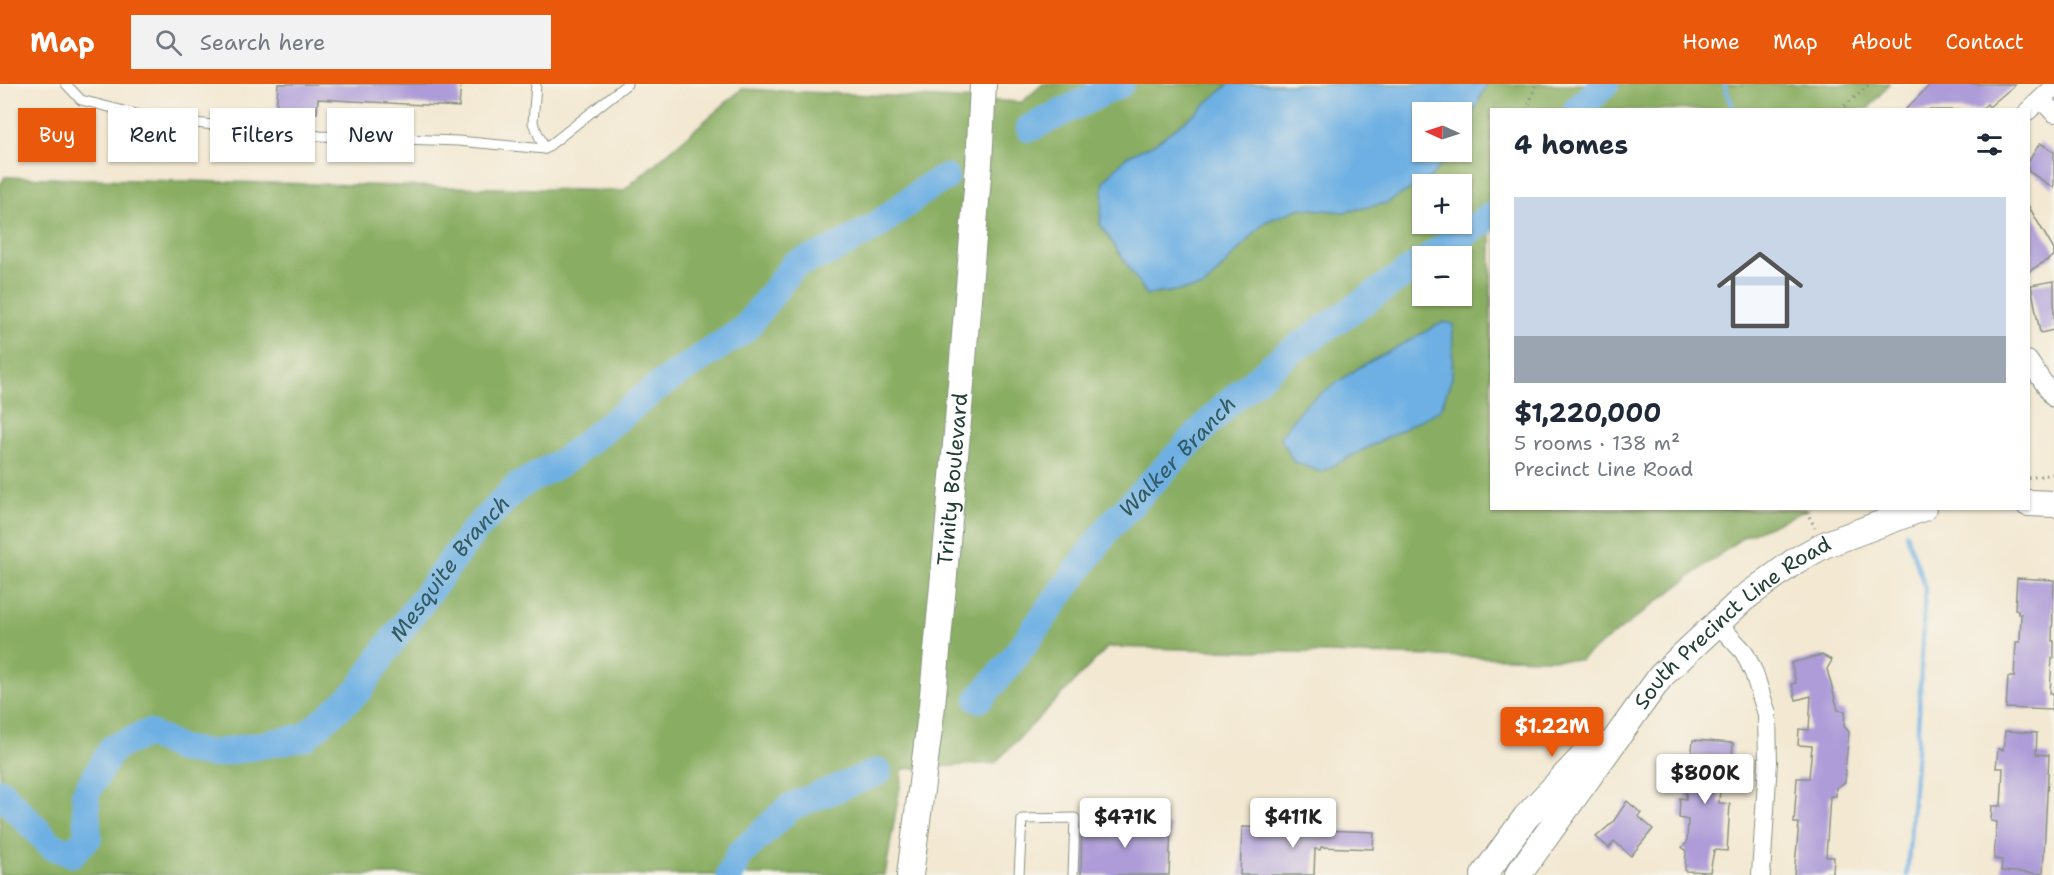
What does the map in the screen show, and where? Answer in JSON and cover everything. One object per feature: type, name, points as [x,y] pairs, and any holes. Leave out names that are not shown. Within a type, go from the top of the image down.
[{"type":"main road","name":"Trinity Boulevard","points":[[910,875],[936,670],[979,164],[983,84]]},
{"type":"main road","points":[[2030,503],[2054,504]]},
{"type":"main road","name":"South Precinct Line Road","points":[[1518,875],[1661,676],[1743,599],[1814,550],[1918,510]]},
{"type":"main road","points":[[1484,875],[1526,817],[1661,676]]},
{"type":"street","points":[[2041,99],[2054,113]]},
{"type":"street","points":[[2030,362],[2049,376],[2054,398]]},
{"type":"street","points":[[1718,624],[1744,652],[1767,714],[1768,762],[1761,875]]},
{"type":"lane","points":[[66,84],[81,100],[156,119],[320,136],[458,141],[545,149],[627,84]]},
{"type":"lane","points":[[536,84],[533,123],[545,149]]},
{"type":"lane","points":[[1019,875],[1022,819],[1074,819],[1073,875]]},
{"type":"path","points":[[1528,108],[1536,84]]},
{"type":"path","points":[[1842,108],[1870,84]]},
{"type":"path","points":[[2030,478],[2054,474]]},
{"type":"green space","points":[[1043,84],[1889,84],[1869,108],[1490,108],[1490,510],[1807,510],[1743,537],[1580,660],[1108,647],[995,763],[903,769],[885,875],[0,875],[0,185],[5,177],[623,191],[742,89],[1022,102]]},
{"type":"water","points":[[1229,84],[1487,84],[1472,115],[1472,102],[1412,102],[1412,162],[1443,162],[1433,174],[1412,174],[1412,188],[1387,203],[1344,212],[1301,208],[1265,222],[1204,287],[1147,295],[1100,224],[1104,181],[1127,156],[1154,144]]},
{"type":"water","points":[[1443,322],[1453,324],[1452,378],[1440,410],[1321,472],[1294,462],[1280,437],[1304,405],[1360,367]]},
{"type":"building","points":[[278,84],[461,84],[459,107],[318,99],[317,113],[315,113],[315,108],[276,108]]},
{"type":"building","points":[[1931,84],[2016,84],[1989,107],[1987,104],[1982,108],[1907,108]]},
{"type":"building","points":[[2040,143],[2054,152],[2054,188],[2030,172],[2030,159]]},
{"type":"building","points":[[2030,208],[2054,250],[2054,256],[2030,271]]},
{"type":"building","points":[[2054,281],[2054,330],[2040,333],[2031,285]]},
{"type":"building","points":[[2017,578],[2054,580],[2052,641],[2054,641],[2054,658],[2052,658],[2050,693],[2053,693],[2052,710],[2006,708],[2008,677],[2014,677],[2016,642],[2020,642],[2021,614],[2018,614],[2018,610],[2015,609]]},
{"type":"building","points":[[1822,655],[1832,660],[1827,669],[1838,710],[1845,711],[1844,726],[1849,732],[1845,782],[1836,788],[1836,796],[1830,796],[1826,857],[1834,857],[1833,873],[1794,875],[1799,823],[1794,823],[1797,778],[1809,778],[1812,746],[1798,745],[1799,729],[1809,730],[1811,696],[1796,700],[1792,684],[1796,683],[1791,663]]},
{"type":"building","points":[[2005,731],[2037,733],[2036,754],[2049,755],[2043,874],[2001,871],[2002,860],[1994,859],[1997,822],[1991,821],[1992,806],[2001,806],[2003,768],[1996,768],[1998,749],[2003,750]]},
{"type":"building","points":[[1693,740],[1733,743],[1732,760],[1725,760],[1724,774],[1721,774],[1719,803],[1730,804],[1727,851],[1714,850],[1710,872],[1685,871],[1686,851],[1682,847],[1687,843],[1688,820],[1679,818],[1680,798],[1686,799],[1688,760],[1691,761]]},
{"type":"building","points":[[1627,801],[1641,813],[1638,816],[1653,829],[1631,856],[1614,841],[1609,848],[1596,837],[1613,822]]},
{"type":"building","points":[[1082,822],[1171,825],[1169,875],[1081,875]]},
{"type":"building","points":[[1242,827],[1374,832],[1373,849],[1321,847],[1320,850],[1315,849],[1314,875],[1240,875]]},
{"type":"waterway","name":"Mesquite Branch","points":[[1030,128],[1120,84]]},
{"type":"waterway","name":"Walker Branch","points":[[1579,108],[1605,84]]},
{"type":"waterway","points":[[1724,84],[1733,108]]},
{"type":"waterway","name":"Mesquite Branch","points":[[0,792],[52,846],[72,853],[88,837],[85,794],[113,748],[148,733],[181,749],[212,754],[305,737],[359,690],[472,533],[517,487],[565,460],[657,387],[745,329],[794,265],[831,251],[875,227],[928,187],[945,178]]},
{"type":"waterway","name":"Walker Branch","points":[[1446,246],[1490,217]]},
{"type":"waterway","name":"Walker Branch","points":[[979,699],[1007,667],[1110,526],[1227,404],[1283,357],[1412,269]]},
{"type":"waterway","points":[[1906,533],[1925,587],[1917,750],[1907,875]]},
{"type":"waterway","name":"Walker Branch","points":[[730,875],[739,855],[790,807],[878,772]]}]
